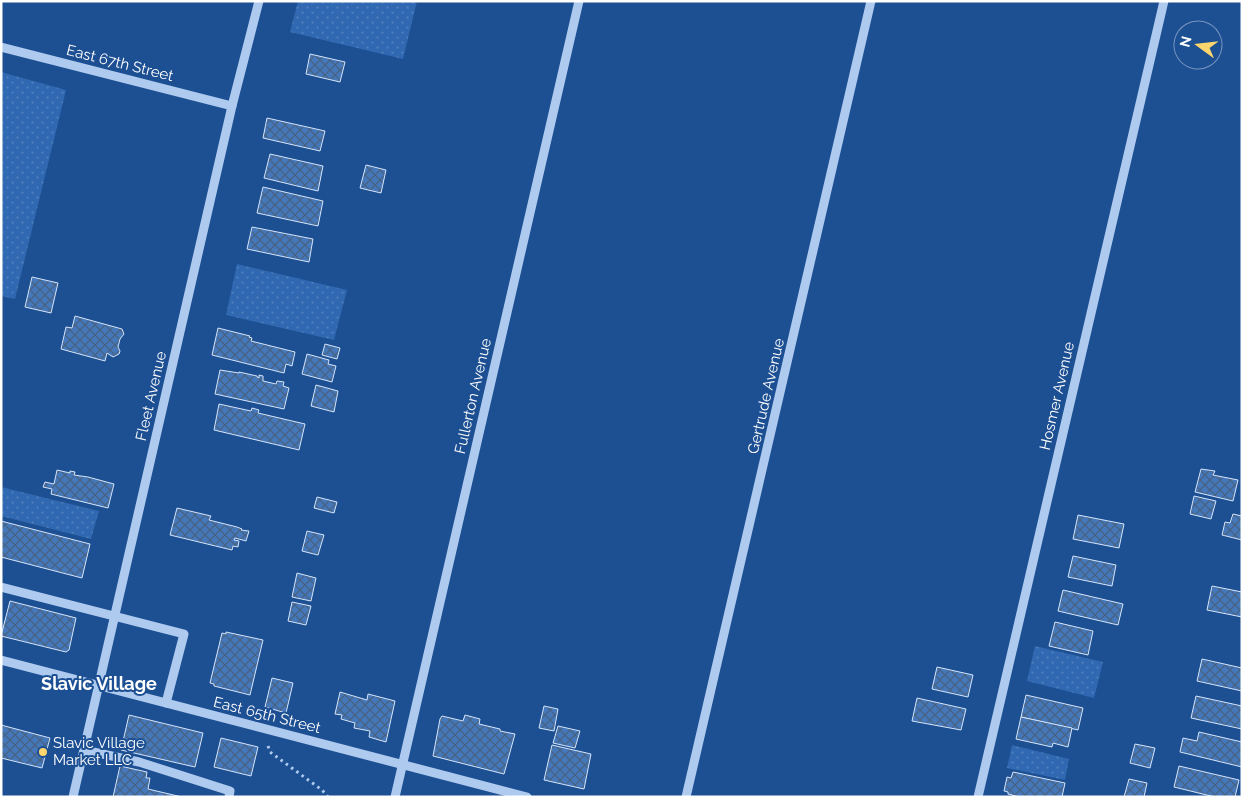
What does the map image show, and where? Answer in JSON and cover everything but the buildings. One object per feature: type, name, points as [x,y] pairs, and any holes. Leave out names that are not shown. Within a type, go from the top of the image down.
[{"type":"street","name":"Fleet Avenue","points":[[73,797],[232,106],[259,1]]},
{"type":"street","name":"Fullerton Avenue","points":[[394,797],[579,1]]},
{"type":"street","name":"Gertrude Avenue","points":[[686,797],[871,1]]},
{"type":"street","name":"Hosmer Avenue","points":[[978,797],[1164,1]]},
{"type":"street","name":"East 67th Street","points":[[1,47],[232,106]]},
{"type":"street","points":[[1,587],[184,634],[166,703]]},
{"type":"street","name":"East 65th Street","points":[[1,660],[526,797]]},
{"type":"street","points":[[84,750],[139,762],[230,791],[229,797]]},
{"type":"path","points":[[268,746],[270,752],[322,790],[328,797]]},
{"type":"shaded area","points":[[298,1],[417,1],[403,59],[290,32]]},
{"type":"shaded area","points":[[1,72],[66,90],[15,299],[1,296]]},
{"type":"shaded area","points":[[237,264],[347,290],[334,340],[226,315]]},
{"type":"shaded area","points":[[1,487],[99,511],[91,539],[1,516]]},
{"type":"shaded area","points":[[1035,646],[1103,662],[1094,698],[1027,681]]},
{"type":"shaded area","points":[[1012,745],[1069,759],[1065,780],[1007,768]]},
{"type":"place","name":"Slavic Village Market LLC","points":[[43,752]]},
{"type":"district","name":"Slavic Village","points":[[99,684]]}]
